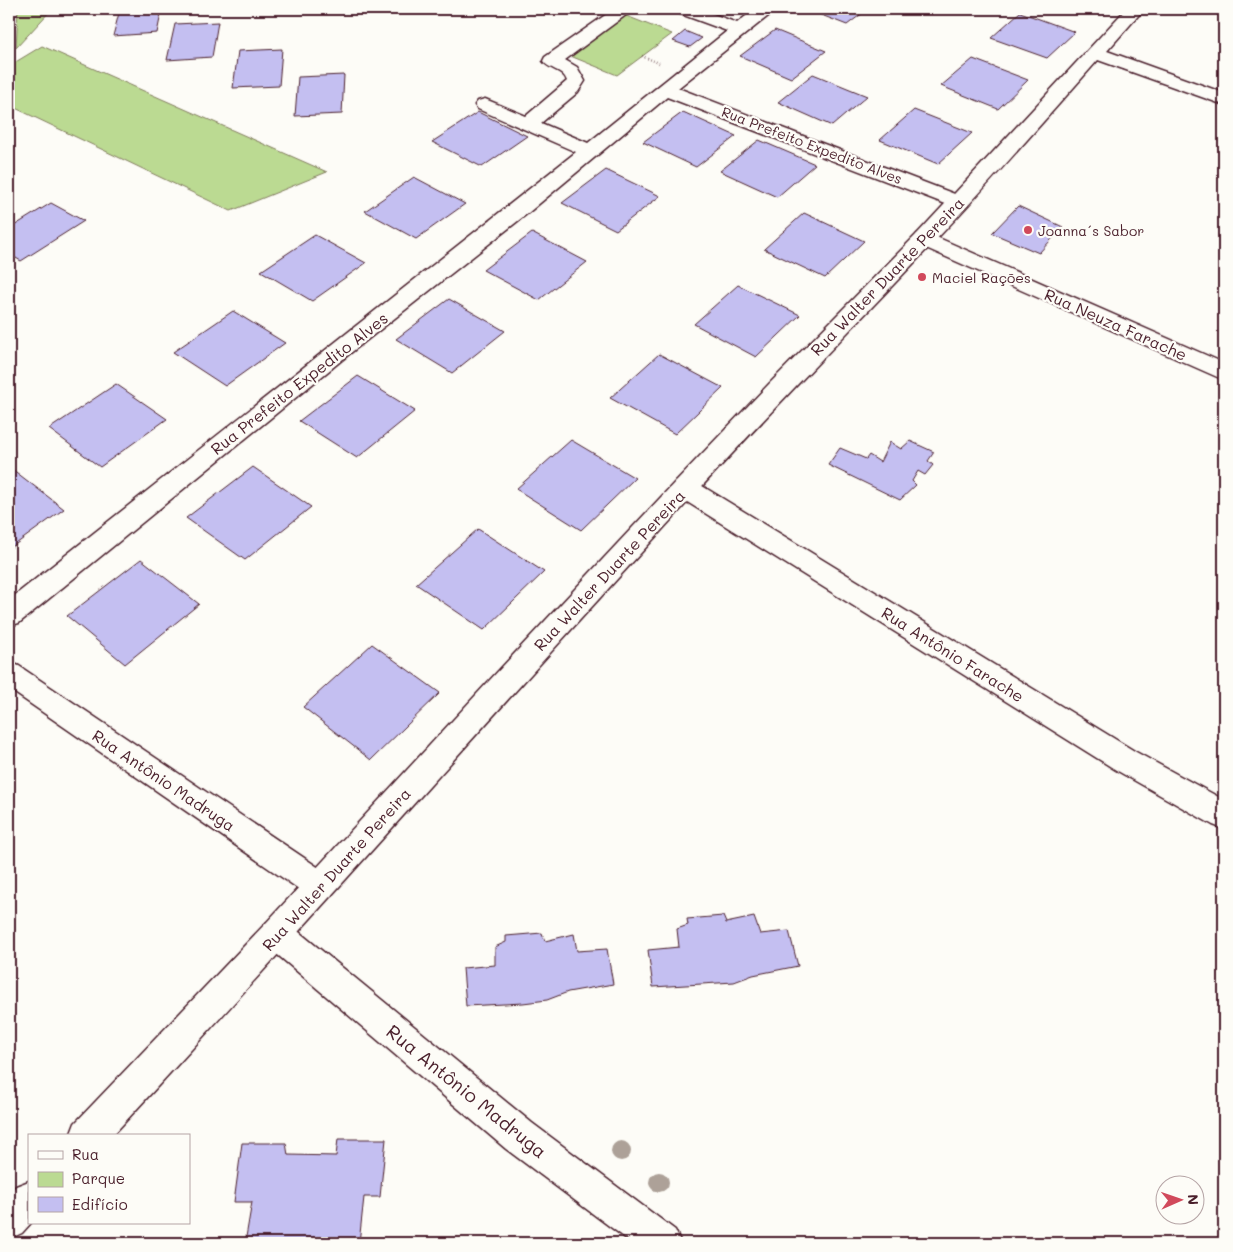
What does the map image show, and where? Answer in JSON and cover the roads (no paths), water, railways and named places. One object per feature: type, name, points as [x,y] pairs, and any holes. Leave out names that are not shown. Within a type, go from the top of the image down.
[{"type":"street","points":[[528,124],[571,88],[576,81],[574,74],[570,70],[552,61],[625,9]]},
{"type":"street","points":[[684,9],[740,30]]},
{"type":"street","name":"Rua Prefeito Expedito Alves","points":[[9,615],[340,349],[521,208],[665,89],[766,9]]},
{"type":"street","name":"Rua Walter Duarte Pereira","points":[[90,1134],[277,934],[685,488],[777,390],[925,239],[1135,9]]},
{"type":"street","points":[[1095,52],[1224,99]]},
{"type":"street","name":"Rua Prefeito Expedito Alves","points":[[665,89],[958,202]]},
{"type":"street","points":[[485,105],[590,151]]},
{"type":"street","name":"Rua Neuza Farache","points":[[925,239],[1224,372]]},
{"type":"street","name":"Rua Antônio Farache","points":[[685,488],[1126,761],[1224,815]]},
{"type":"street","name":"Rua Antônio Madruga","points":[[9,674],[320,886]]},
{"type":"street","name":"Rua Antônio Madruga","points":[[277,934],[519,1136],[662,1243]]},
{"type":"street","points":[[9,1220],[28,1200]]},
{"type":"place","name":"Joanna´s Sabor","points":[[1028,230]]},
{"type":"place","name":"Maciel Rações","points":[[922,277]]}]
